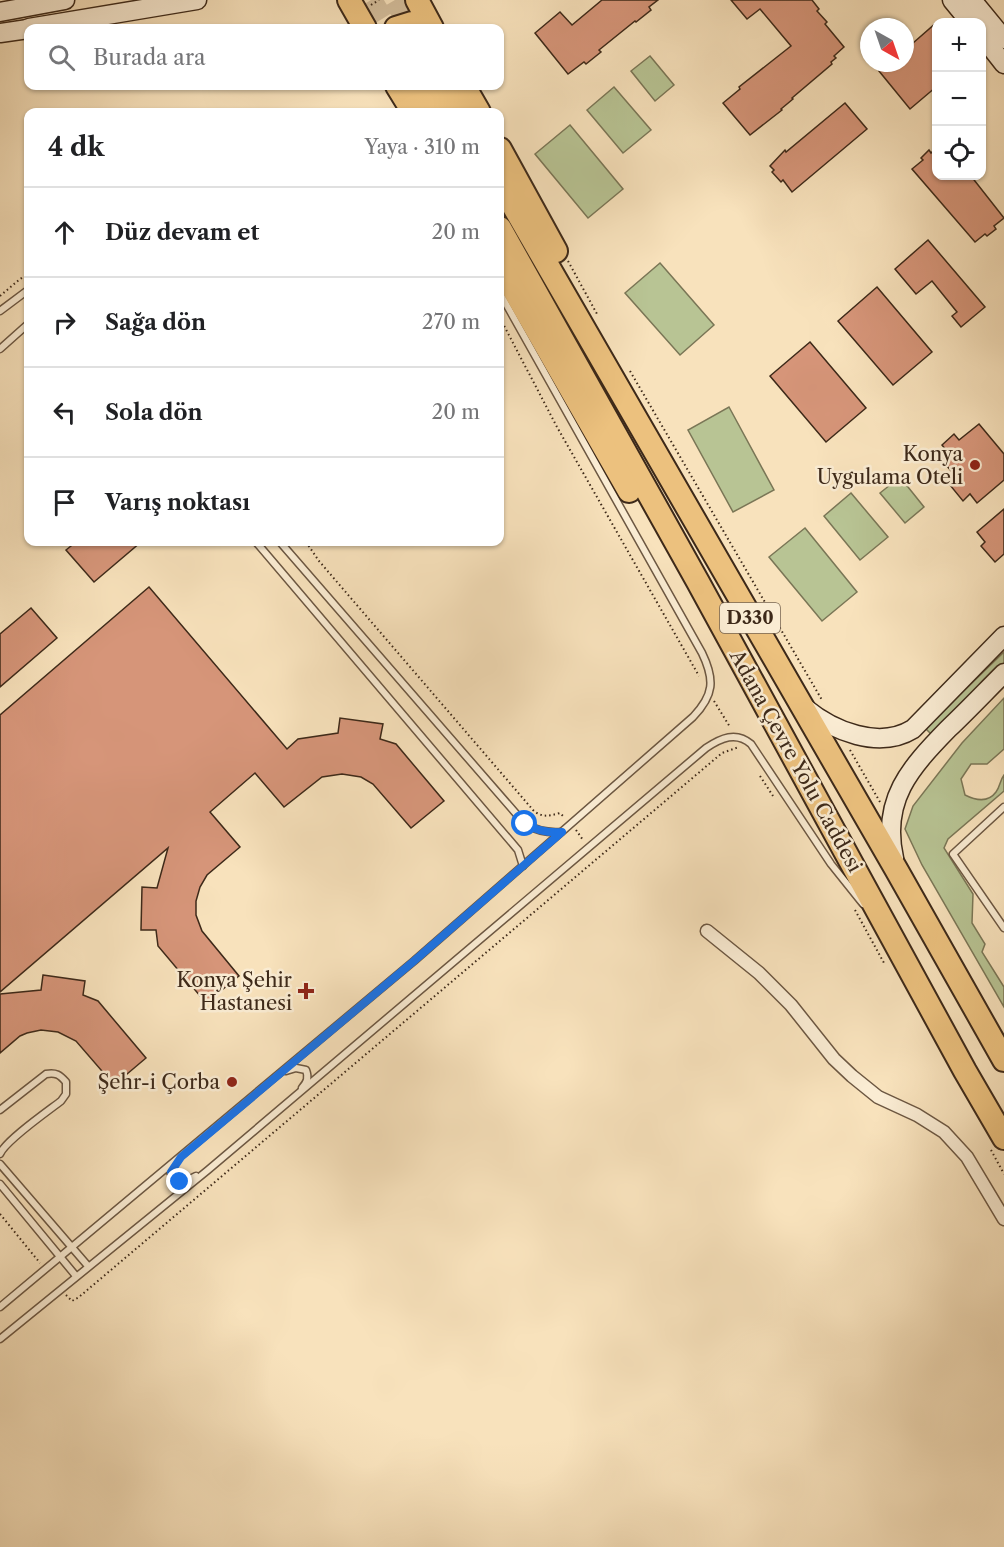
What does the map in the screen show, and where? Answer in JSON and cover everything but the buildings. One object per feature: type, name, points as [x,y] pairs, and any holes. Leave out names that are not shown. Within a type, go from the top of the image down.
[{"type":"highway","points":[[342,0],[358,16]]},
{"type":"highway","points":[[419,2],[429,24]]},
{"type":"highway","points":[[400,90],[410,108]]},
{"type":"highway","points":[[422,90],[433,108]]},
{"type":"highway","points":[[446,90],[457,108]]},
{"type":"highway","points":[[466,90],[477,108]]},
{"type":"highway","points":[[504,156],[666,449],[709,548]]},
{"type":"highway","name":"Adana Çevre Yolu Caddesi","points":[[504,190],[1004,1060]]},
{"type":"highway","name":"Adana Çevre Yolu Caddesi","points":[[504,235],[1004,1138]]},
{"type":"highway","points":[[504,273],[654,531],[680,564],[698,582]]},
{"type":"street","points":[[0,12],[65,0]]},
{"type":"street","points":[[58,24],[197,0]]},
{"type":"street","points":[[952,0],[967,18]]},
{"type":"street","points":[[972,0],[1004,39]]},
{"type":"street","points":[[0,33],[24,30]]},
{"type":"street","points":[[986,42],[1004,64]]},
{"type":"street","points":[[800,704],[837,728],[860,735],[902,736],[913,729],[1004,636]]},
{"type":"street","points":[[896,869],[890,839],[891,820],[897,795],[906,777],[929,748],[1004,673]]},
{"type":"street","points":[[913,729],[912,741],[916,746],[929,748]]},
{"type":"street","points":[[707,931],[759,973],[791,1005],[834,1059],[852,1076],[878,1097],[916,1115],[944,1132],[967,1157],[1004,1219]]},
{"type":"lane","points":[[0,311],[24,293]]},
{"type":"lane","points":[[0,1307],[181,1157],[571,825],[704,706],[709,697],[710,674],[702,653],[504,300]]},
{"type":"lane","points":[[0,349],[24,328]]},
{"type":"lane","points":[[259,546],[518,850],[523,866]]},
{"type":"lane","points":[[283,546],[525,824],[534,829],[562,832]]},
{"type":"lane","points":[[0,1339],[208,1170],[706,748],[726,738],[739,737],[751,744],[844,883],[888,931]]},
{"type":"lane","points":[[1004,807],[953,854],[1004,928]]},
{"type":"lane","points":[[280,1073],[296,1068],[306,1070],[307,1082],[296,1095]]},
{"type":"lane","points":[[0,1110],[46,1074],[54,1072],[66,1082],[66,1094],[60,1101],[9,1143],[0,1154]]},
{"type":"lane","points":[[181,1157],[171,1172],[176,1180],[186,1181],[208,1170]]},
{"type":"lane","points":[[0,1164],[88,1266]]},
{"type":"lane","points":[[0,1184],[76,1276]]},
{"type":"path","points":[[566,257],[600,319]]},
{"type":"path","points":[[0,296],[24,277]]},
{"type":"path","points":[[629,369],[824,704]]},
{"type":"path","points":[[309,546],[319,561],[533,810],[545,816],[560,813],[598,858]]},
{"type":"path","points":[[837,728],[891,820]]},
{"type":"green space","points":[[650,56],[674,85],[655,101],[631,71]]},
{"type":"green space","points":[[614,87],[651,130],[623,153],[587,110]]},
{"type":"green space","points":[[570,125],[623,189],[588,218],[535,154]]},
{"type":"green space","points":[[660,263],[714,325],[680,355],[625,293]]},
{"type":"green space","points":[[729,407],[774,490],[733,512],[688,430]]},
{"type":"green space","points":[[900,477],[924,507],[905,523],[880,493]]},
{"type":"green space","points":[[851,493],[888,537],[860,560],[824,516]]},
{"type":"green space","points":[[805,528],[857,592],[822,621],[769,557]]},
{"type":"green space","points":[[1004,652],[1004,664],[931,734],[925,728]]},
{"type":"green space","points":[[1004,698],[1004,749],[987,764],[971,764],[961,779],[965,795],[981,800],[993,795],[1004,775],[1004,791],[948,839],[944,848],[973,894],[972,923],[985,944],[982,952],[1004,987],[1004,1007],[922,865],[905,829],[913,806],[962,743]]},
{"type":"tunnel","points":[[371,0],[386,24]]},
{"type":"tunnel","points":[[395,0],[409,24]]},
{"type":"place","name":"Konya Uygulama Oteli","points":[[975,465]]},
{"type":"place","name":"Konya Şehir Hastanesi","points":[[306,991]]},
{"type":"place","name":"Şehr-i Çorba","points":[[232,1082]]},
{"type":"route","points":[[180,1182],[172,1176],[171,1172],[172,1167],[181,1157],[414,961],[562,832],[534,829],[525,824]]}]
